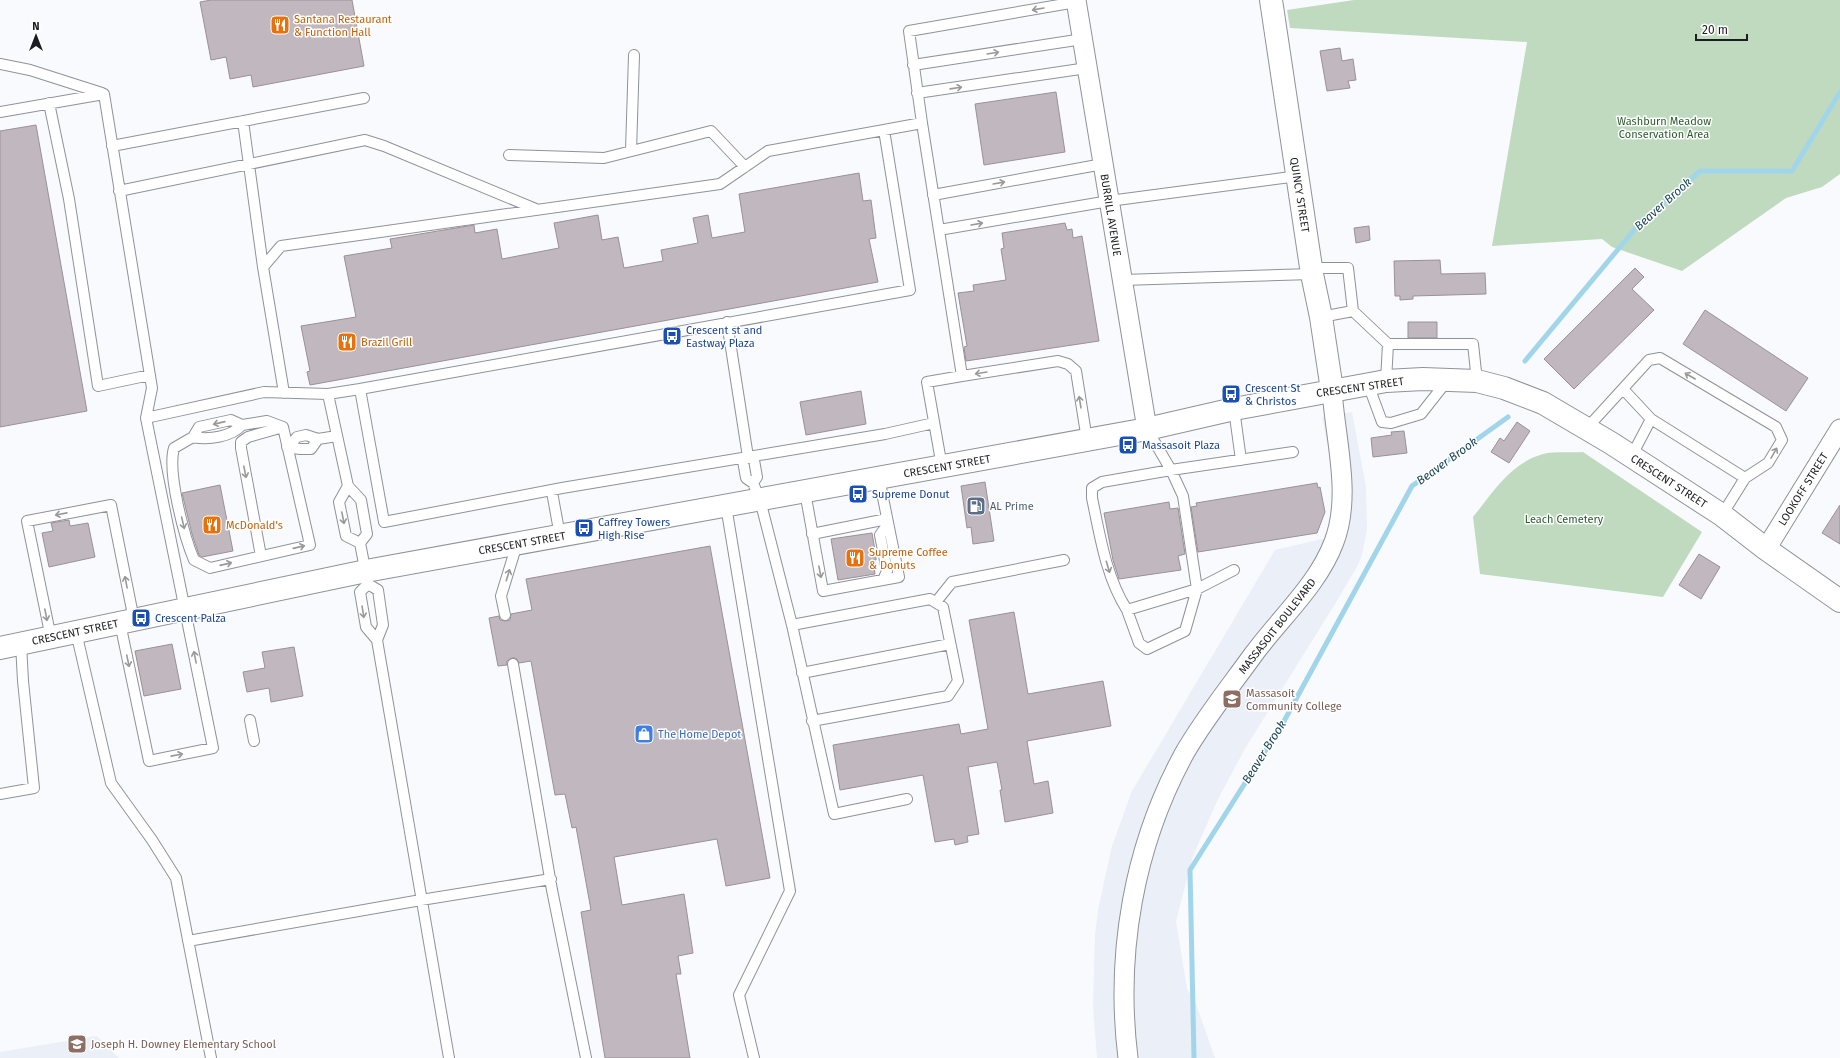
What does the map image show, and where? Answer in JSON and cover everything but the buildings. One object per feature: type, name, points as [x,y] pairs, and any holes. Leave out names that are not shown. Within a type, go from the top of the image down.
[{"type":"main road","name":"QUINCY STREET","points":[[1271,0],[1312,271],[1321,317],[1332,390]]},
{"type":"main road","name":"CRESCENT STREET","points":[[0,648],[185,610],[367,578],[517,544],[726,506],[757,491],[805,492],[1147,429],[1234,409],[1332,390],[1377,383],[1423,379],[1477,381],[1504,388],[1542,403],[1587,428],[1722,516],[1840,601]]},
{"type":"street","name":"BURRILL AVENUE","points":[[1076,1],[1147,429]]},
{"type":"street","name":"MASSASOIT BOULEVARD","points":[[1128,1058],[1124,1028],[1123,972],[1128,923],[1137,876],[1149,834],[1164,797],[1185,753],[1256,651],[1317,576],[1334,542],[1341,518],[1343,486],[1334,420],[1332,390]]},
{"type":"street","name":"LOOKOFF STREET","points":[[1766,549],[1840,429]]},
{"type":"lane","points":[[962,376],[917,93],[909,31],[1076,1]]},
{"type":"lane","points":[[913,65],[1082,39]]},
{"type":"lane","points":[[632,151],[634,55]]},
{"type":"lane","points":[[0,64],[30,70],[104,94]]},
{"type":"lane","points":[[917,93],[1087,68]]},
{"type":"lane","points":[[0,112],[104,94]]},
{"type":"lane","points":[[51,638],[27,521],[111,504],[127,622],[149,761],[213,748],[146,418],[152,388],[104,94]]},
{"type":"lane","points":[[112,146],[364,98]]},
{"type":"lane","points":[[50,103],[69,199],[98,386],[150,375]]},
{"type":"lane","points":[[243,121],[263,267],[284,393]]},
{"type":"lane","points":[[263,267],[282,246],[720,184],[768,151],[922,123]]},
{"type":"lane","points":[[146,418],[264,392],[328,394],[360,389],[910,290],[884,130]]},
{"type":"lane","points":[[509,155],[604,158],[711,131],[745,167]]},
{"type":"lane","points":[[119,190],[365,140],[384,146],[536,209]]},
{"type":"lane","points":[[933,195],[1103,164]]},
{"type":"lane","points":[[939,230],[1109,201],[1298,176]]},
{"type":"lane","points":[[1122,280],[1348,268],[1353,311],[1388,344],[1473,344],[1477,381]]},
{"type":"lane","points":[[1321,317],[1353,311]]},
{"type":"lane","points":[[727,322],[748,457]]},
{"type":"lane","points":[[1388,344],[1377,383],[1382,422],[1391,423],[1421,414],[1449,380]]},
{"type":"lane","points":[[1587,428],[1649,360],[1660,358],[1776,427],[1782,440],[1772,458],[1768,463],[1745,478],[1722,516]]},
{"type":"lane","points":[[942,467],[927,382],[1058,361],[1068,364],[1076,371],[1087,440]]},
{"type":"lane","points":[[360,389],[384,522],[552,492],[562,488],[885,434],[934,424]]},
{"type":"lane","points":[[1623,389],[1651,419],[1745,478]]},
{"type":"lane","points":[[328,394],[348,486],[361,500],[367,534],[360,543],[367,578],[378,590],[383,626],[377,640]]},
{"type":"lane","points":[[1234,409],[1241,460]]},
{"type":"lane","points":[[1631,457],[1651,419]]},
{"type":"lane","points":[[231,420],[242,425],[267,421],[283,427],[310,545],[210,568],[193,558],[189,548],[175,491],[171,458],[174,448],[193,437],[199,427],[231,420]]},
{"type":"lane","points":[[261,556],[241,448],[242,442],[248,437],[283,427]]},
{"type":"lane","points":[[1147,429],[1170,470],[1183,496],[1197,590],[1185,631],[1147,649],[1139,643],[1126,610],[1118,597],[1107,565],[1092,498],[1092,488],[1102,482],[1170,470],[1292,452]]},
{"type":"lane","points":[[288,447],[300,449],[311,448],[318,439],[337,436]]},
{"type":"lane","points":[[748,457],[754,460],[757,477],[757,491],[792,625],[812,721],[834,814],[907,799]]},
{"type":"lane","points":[[805,492],[824,591],[899,577],[879,478]]},
{"type":"lane","points":[[348,486],[339,502],[346,536],[360,543]]},
{"type":"lane","points":[[552,492],[560,536]]},
{"type":"lane","points":[[726,506],[790,890],[739,995],[754,1058]]},
{"type":"lane","points":[[812,534],[888,522]]},
{"type":"lane","points":[[504,611],[501,596],[517,544]]},
{"type":"lane","points":[[176,563],[193,558]]},
{"type":"lane","points":[[936,602],[952,582],[1064,560]]},
{"type":"lane","points":[[1126,610],[1197,590],[1234,570]]},
{"type":"lane","points":[[367,578],[360,592],[361,599],[366,627],[377,640],[448,1058]]},
{"type":"lane","points":[[792,625],[930,599],[942,607],[958,681],[948,696],[812,721]]},
{"type":"lane","points":[[76,632],[111,783],[152,840],[176,878],[211,1058]]},
{"type":"lane","points":[[0,794],[34,788],[23,681],[21,644]]},
{"type":"lane","points":[[802,673],[950,644]]},
{"type":"lane","points":[[513,664],[551,879],[586,1058]]},
{"type":"lane","points":[[250,720],[254,741]]},
{"type":"lane","points":[[188,941],[551,879]]},
{"type":"shaded area","name":"Massasoit Community College","points":[[1352,412],[1366,487],[1367,529],[1362,555],[1358,565],[1335,604],[1246,747],[1219,797],[1193,856],[1176,921],[1187,989],[1196,1004],[1215,1058],[1097,1058],[1093,1005],[1095,936],[1098,910],[1112,846],[1132,791],[1275,550],[1326,538],[1334,505],[1331,464],[1322,417]]},
{"type":"shaded area","name":"Joseph H. Downey Elementary School","points":[[97,1036],[119,1058],[0,1058],[0,1052]]},
{"type":"green space","name":"Washburn Meadow Conservation Area","points":[[1354,0],[1840,0],[1840,174],[1822,187],[1786,198],[1682,271],[1612,247],[1602,239],[1492,246],[1527,42],[1290,28],[1287,10]]},
{"type":"green space","name":"Leach Cemetery","points":[[1583,452],[1702,532],[1663,597],[1480,574],[1473,517],[1496,488],[1512,471],[1532,458],[1548,453]]},
{"type":"waterway","name":"Beaver Brook","points":[[1525,361],[1640,223],[1700,171],[1792,171],[1840,92]]},
{"type":"waterway","name":"Beaver Brook","points":[[1194,1058],[1190,870],[1283,723],[1412,486],[1508,417]]},
{"type":"place","name":"Santana Restaurant & Function Hall","points":[[280,25]]},
{"type":"place","name":"Crescent st and Eastway Plaza","points":[[672,336]]},
{"type":"place","name":"Brazil Grill","points":[[347,342]]},
{"type":"place","name":"Crescent St & Christos","points":[[1231,394]]},
{"type":"place","name":"Massasoit Plaza","points":[[1128,445]]},
{"type":"place","name":"Supreme Donut","points":[[858,494]]},
{"type":"place","name":"AL Prime","points":[[976,506]]},
{"type":"place","name":"McDonald's","points":[[212,525]]},
{"type":"place","name":"Caffrey Towers High Rise","points":[[584,528]]},
{"type":"place","name":"Supreme Coffee & Donuts","points":[[855,558]]},
{"type":"place","name":"Crescent Palza","points":[[141,618]]},
{"type":"place","name":"Massasoit Community College","points":[[1232,699]]},
{"type":"place","name":"The Home Depot","points":[[644,734]]},
{"type":"place","name":"Joseph H. Downey Elementary School","points":[[77,1044]]}]
